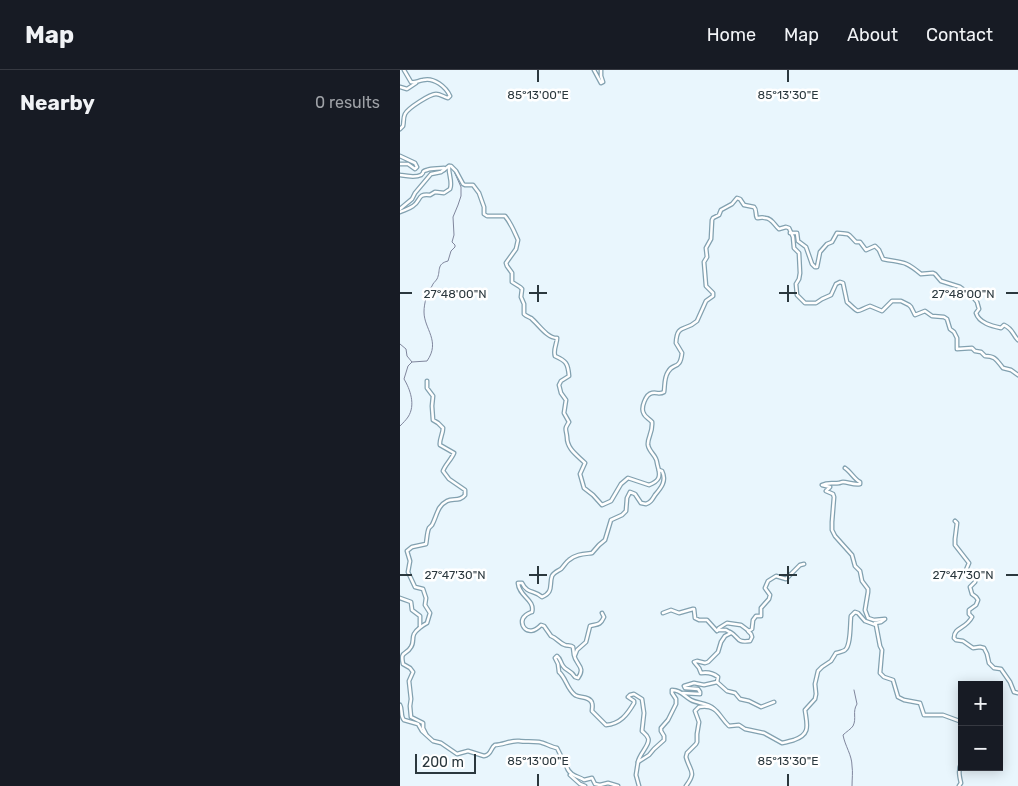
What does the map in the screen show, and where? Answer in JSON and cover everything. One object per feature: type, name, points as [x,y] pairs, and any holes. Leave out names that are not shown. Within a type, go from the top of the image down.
[{"type":"street","points":[[404,70],[411,82],[416,83]]},
{"type":"street","points":[[594,70],[602,83],[602,70]]},
{"type":"street","points":[[400,87],[407,89],[424,79],[434,81],[442,86],[450,96],[446,98],[440,94],[434,94],[410,107],[404,115],[403,126],[400,129]]},
{"type":"street","points":[[400,156],[415,163],[417,167],[415,169],[408,164],[400,164]]},
{"type":"street","points":[[400,210],[412,199],[414,193],[429,176],[433,173],[441,172],[449,166]]},
{"type":"street","points":[[400,210],[414,206],[418,198],[424,195],[437,192],[444,193],[450,189],[449,166]]},
{"type":"street","points":[[449,166],[454,168],[463,184],[473,185],[478,191],[484,207],[484,214],[487,216],[505,216],[512,223],[513,231],[518,241],[516,250],[506,264],[512,272],[512,282],[522,289],[521,297],[524,314],[531,318],[543,331],[553,338],[557,338],[554,348],[555,356],[568,364],[569,375],[561,381],[559,388],[566,400],[564,412],[569,422],[565,429],[567,444],[585,463],[580,474],[585,489],[603,505],[610,501],[621,484],[628,478],[647,485],[652,484],[659,478],[656,458],[648,446],[648,440],[652,432],[652,422],[645,416],[642,409],[648,395],[664,392],[664,381],[667,372],[680,364],[681,351],[676,343],[678,332],[697,322],[706,301],[713,296],[713,293],[706,286],[704,265],[706,248],[711,239],[713,218],[732,204],[736,198],[739,198],[744,205],[755,208],[757,218],[767,218],[779,228],[787,227],[793,237],[794,248],[799,253],[800,274],[796,284],[796,292],[798,298],[804,302],[816,303],[832,296],[836,284],[840,282],[845,287],[847,302],[856,311],[870,306],[882,311],[892,301],[903,301],[910,306],[914,315],[925,311],[932,316],[947,319],[950,329],[957,338],[957,349],[972,348],[985,356],[991,356],[998,360],[1003,368],[1009,369],[1018,375]]},
{"type":"street","points":[[400,175],[420,175],[429,169],[444,168],[444,170]]},
{"type":"street","points":[[790,233],[797,233],[798,240],[806,247],[812,264],[815,267],[817,267],[820,252],[824,247],[832,242],[837,233],[846,233],[851,235],[856,242],[860,242],[866,250],[875,246],[883,259],[909,264],[921,274],[933,273],[941,281],[960,287],[972,296],[978,304],[979,309],[976,313],[978,318],[984,323],[1001,328],[1004,325],[1013,331],[1018,340]]},
{"type":"street","points":[[426,734],[423,723],[411,717],[409,680],[413,672],[410,668],[404,666],[402,656],[411,649],[414,633],[427,623],[430,613],[425,605],[426,598],[423,589],[415,587],[409,574],[410,561],[407,552],[412,547],[426,544],[430,527],[443,504],[449,500],[463,498],[465,495],[464,490],[449,479],[443,471],[454,453],[439,443],[443,428],[433,420],[432,406],[434,396],[427,388],[427,381]]},
{"type":"street","points":[[682,692],[691,700],[710,705],[720,713],[729,726],[739,725],[745,729],[764,733],[782,743],[801,738],[806,730],[805,710],[816,697],[815,684],[817,673],[831,661],[836,653],[847,648],[851,616],[855,612],[858,613],[865,621],[874,624],[885,619],[874,620],[868,618],[866,610],[868,589],[862,581],[860,571],[855,566],[852,555],[833,533],[834,497],[833,494],[826,491],[830,487],[822,485],[841,482],[860,484],[845,468]]},
{"type":"street","points":[[639,786],[636,775],[638,757],[648,741],[648,738],[642,731],[644,713],[642,699],[634,694],[630,695],[628,697],[634,703],[624,717],[620,721],[606,725],[592,711],[591,702],[574,694],[565,681],[564,676],[559,672],[555,658],[557,656],[563,667],[578,678],[581,668],[574,656],[573,647],[564,645],[557,638],[550,635],[544,626],[535,631],[528,631],[525,628],[522,623],[523,618],[526,614],[532,612],[533,607],[532,603],[520,590],[518,583],[522,583],[532,593],[539,594],[542,597],[547,594],[553,574],[572,558],[592,553],[605,540],[611,520],[626,512],[627,498],[630,492],[635,494],[641,503],[650,503],[663,482],[664,475],[659,470]]},
{"type":"street","points":[[955,521],[957,523],[955,545],[969,563],[966,570],[976,577],[970,590],[978,600],[970,610],[969,614],[972,617],[970,621],[966,626],[954,633],[954,638],[964,641],[973,648],[984,648],[988,654],[989,663],[994,668],[1002,670],[1014,692],[1018,693]]},
{"type":"street","points":[[747,631],[752,629],[753,620],[756,616],[761,616],[761,608],[769,599],[770,595],[765,588],[766,583],[776,576],[786,579],[800,565],[804,564]]},
{"type":"street","points":[[400,598],[411,602],[412,610],[420,616],[420,627]]},
{"type":"street","points":[[663,613],[671,610],[679,613],[694,609],[696,618],[707,620],[717,631],[726,630],[734,634],[738,640],[750,640],[752,636],[741,625],[727,622],[718,630]]},
{"type":"street","points":[[574,656],[577,650],[586,642],[590,626],[602,622],[604,617],[602,613]]},
{"type":"street","points":[[874,624],[877,627],[882,650],[880,673],[884,677],[893,680],[898,696],[904,700],[920,703],[924,715],[944,715],[958,720]]},
{"type":"street","points":[[717,682],[718,677],[716,675],[709,672],[701,672],[694,662],[708,662],[718,652],[721,642],[730,632]]},
{"type":"street","points":[[638,762],[649,755],[664,740],[661,728],[668,720],[676,704],[672,692],[675,690],[700,694],[698,689],[684,688],[684,686],[694,683],[704,685],[717,682]]},
{"type":"street","points":[[717,682],[734,693],[738,698],[761,707],[774,702]]},
{"type":"street","points":[[400,705],[402,718],[418,724],[433,741],[441,743],[457,754],[468,751],[484,756],[489,755],[495,744],[500,745],[518,741],[539,742],[557,748],[564,758],[569,773],[573,778],[586,786]]},
{"type":"street","points":[[686,786],[692,772],[686,757],[687,753],[696,744],[699,724],[695,711],[697,707],[703,706],[714,709]]},
{"type":"street","points":[[569,771],[584,780],[593,779],[596,785],[608,783],[618,786]]},
{"type":"street","points":[[959,771],[961,783],[959,786]]},
{"type":"waterway","points":[[412,362],[427,361],[431,354],[432,341],[425,318],[425,302],[437,279],[440,266],[448,261],[451,251],[455,247],[452,242],[454,235],[453,217],[461,196],[461,187],[453,169]]},
{"type":"waterway","points":[[400,344],[406,349],[407,356],[412,362],[408,366],[404,379],[410,392],[412,407],[408,417],[400,426]]},
{"type":"waterway","points":[[852,786],[852,762],[843,735],[854,723],[857,704],[854,690]]}]
